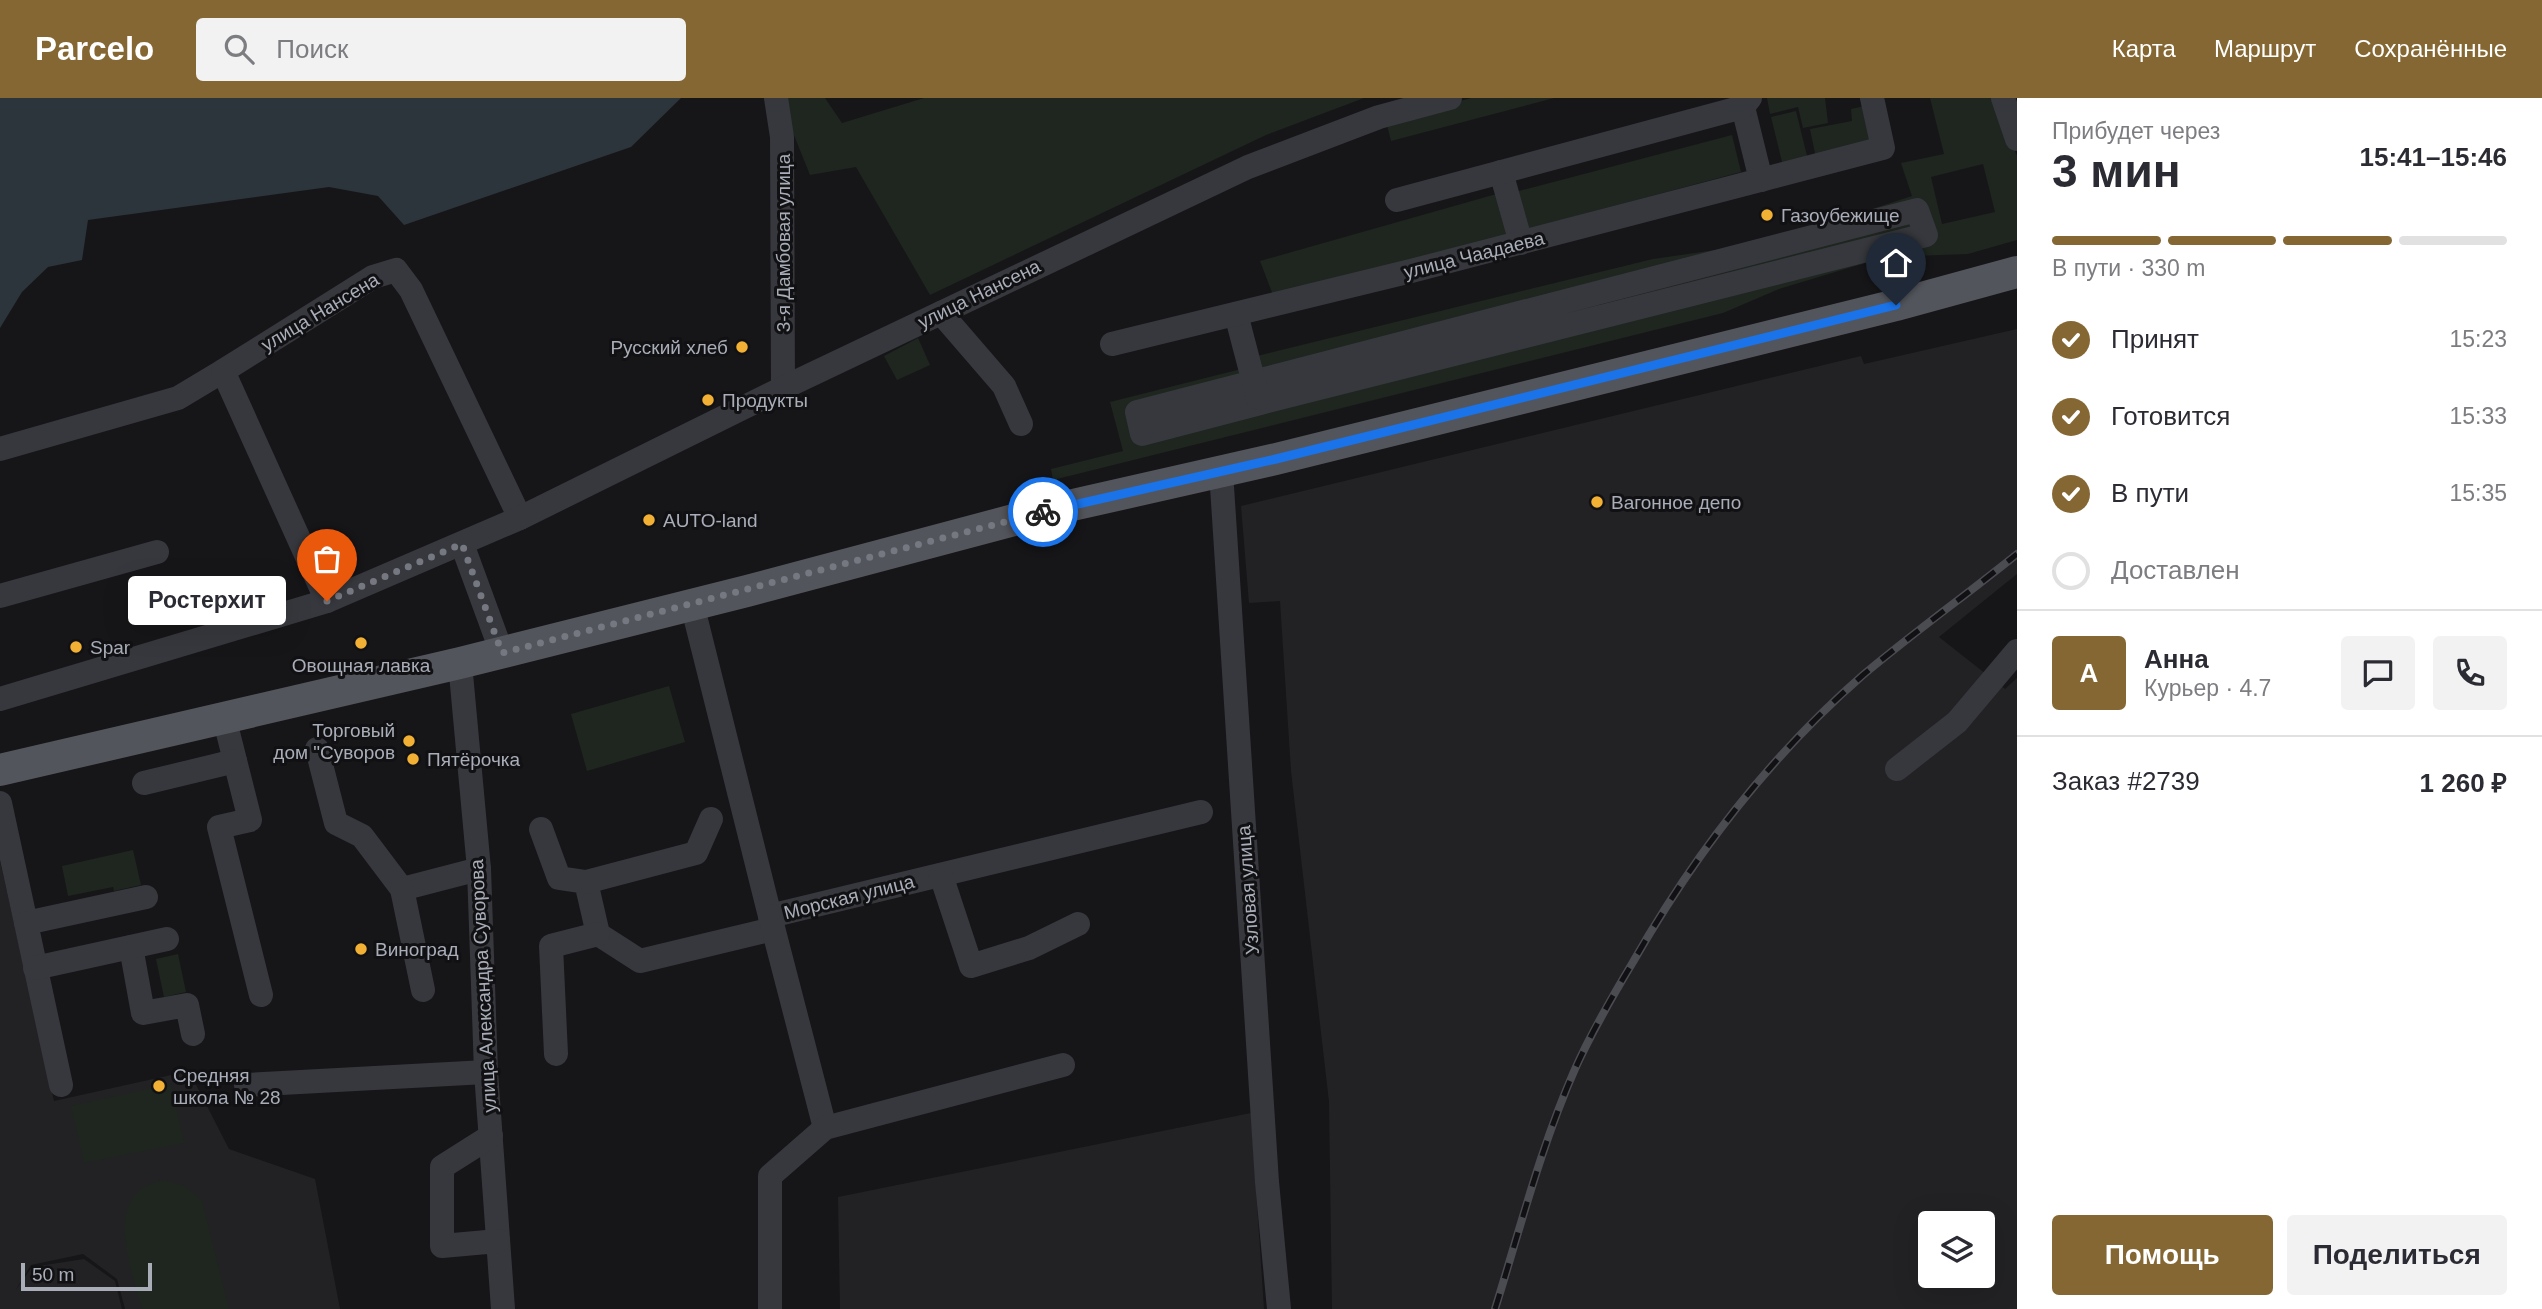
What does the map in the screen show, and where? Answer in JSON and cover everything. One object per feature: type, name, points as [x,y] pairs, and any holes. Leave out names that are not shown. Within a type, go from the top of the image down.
[{"type":"main road","points":[[0,770],[502,653],[1055,509],[1276,459],[1885,308],[2017,272]]},
{"type":"street","name":"3-я Дамбовая улица","points":[[776,98],[782,137],[783,388]]},
{"type":"street","name":"улица Нансена","points":[[0,699],[327,601],[520,518],[783,388],[1248,167],[1379,117],[1450,98]]},
{"type":"street","name":"улица Чаадаева","points":[[1112,344],[1521,243],[1883,148],[1872,98]]},
{"type":"street","points":[[2003,98],[2017,139]]},
{"type":"street","points":[[1397,200],[1747,103],[1761,180]]},
{"type":"street","points":[[1501,172],[1521,243]]},
{"type":"street","points":[[1917,210],[1926,235],[1257,392],[1917,210]]},
{"type":"street","name":"улица Нансена","points":[[0,449],[178,398],[373,277],[396,270],[411,290],[520,518]]},
{"type":"street","points":[[941,313],[1004,386],[1021,424]]},
{"type":"street","points":[[1236,314],[1257,392]]},
{"type":"street","points":[[223,371],[327,601]]},
{"type":"street","name":"Узловая улица","points":[[1221,471],[1267,1182],[1279,1309]]},
{"type":"street","points":[[462,544],[502,653]]},
{"type":"street","points":[[0,596],[157,552]]},
{"type":"street","name":"Морская улица","points":[[692,604],[771,923],[941,875],[1200,812]]},
{"type":"street","points":[[1897,769],[1957,722],[2017,651]]},
{"type":"street","name":"улица Александра Суворова","points":[[460,663],[479,869],[486,1072],[503,1309]]},
{"type":"street","points":[[224,718],[250,820],[219,827],[261,995]]},
{"type":"street","points":[[317,749],[336,823],[362,836],[402,889],[423,990]]},
{"type":"street","points":[[144,783],[235,761]]},
{"type":"street","points":[[0,803],[61,1085]]},
{"type":"street","points":[[541,829],[559,878],[586,882],[696,853],[711,819]]},
{"type":"street","points":[[402,889],[479,869]]},
{"type":"street","points":[[941,875],[971,966],[1029,948],[1078,924]]},
{"type":"street","points":[[586,882],[597,934],[640,961],[771,923],[825,1128]]},
{"type":"street","points":[[26,923],[146,897]]},
{"type":"street","points":[[556,1054],[551,946],[597,934]]},
{"type":"street","points":[[35,968],[167,939]]},
{"type":"street","points":[[131,947],[144,1013],[187,1005],[193,1034]]},
{"type":"street","points":[[770,1309],[770,1176],[825,1128],[1063,1065]]},
{"type":"street","points":[[246,1085],[486,1072]]},
{"type":"street","points":[[491,1136],[442,1167],[442,1246],[498,1241]]},
{"type":"shaded area","points":[[0,98],[681,98],[631,147],[404,225],[378,196],[329,187],[88,220],[82,260],[48,267],[22,292],[0,328]]},
{"type":"shaded area","points":[[779,98],[825,98],[842,123],[924,98],[1364,98],[1266,135],[930,295],[856,167],[810,175]]},
{"type":"shaded area","points":[[1471,98],[1554,98],[1391,141],[1386,121]]},
{"type":"shaded area","points":[[1767,98],[1825,98],[1828,123],[1803,128],[1798,107],[1770,114]]},
{"type":"shaded area","points":[[1930,98],[1994,98],[2017,156],[2017,240],[1968,254],[1885,257],[1779,289],[1723,313],[1053,480],[1051,469],[1123,451],[1110,402],[1261,364],[1257,356],[1653,259],[1743,246],[1801,232],[1912,196],[1901,163],[1944,154]],"holes":[[[1983,164],[1995,212],[1942,224],[1931,177]]]},
{"type":"shaded area","points":[[1870,105],[1879,145],[1817,163],[1810,129],[1852,121],[1851,109]]},
{"type":"shaded area","points":[[1796,111],[1809,164],[1784,170],[1771,117]]},
{"type":"shaded area","points":[[1732,135],[1741,172],[1528,229],[1515,192]]},
{"type":"shaded area","points":[[1500,193],[1513,239],[1273,295],[1260,261]]},
{"type":"shaded area","points":[[2017,329],[2017,574],[1939,637],[2005,689],[2017,678],[2017,1309],[1332,1309],[1329,1102],[1291,771],[1280,601],[1249,603],[1241,506],[1861,356],[1864,364]]},
{"type":"shaded area","points":[[918,338],[930,365],[897,380],[884,356]]},
{"type":"shaded area","points":[[669,686],[685,742],[587,771],[571,714]]},
{"type":"shaded area","points":[[133,850],[141,885],[114,891],[113,887],[68,896],[62,866]]},
{"type":"shaded area","name":"Средняя школа № 28","points":[[0,861],[54,1101],[189,1071],[229,1149],[315,1179],[340,1309],[125,1309],[117,1279],[83,1254],[31,1265],[15,1291],[32,1267],[84,1259],[115,1281],[122,1309],[0,1309]]},
{"type":"shaded area","points":[[178,954],[186,992],[164,997],[156,959]]},
{"type":"shaded area","points":[[171,1084],[184,1143],[84,1163],[71,1106]]},
{"type":"shaded area","points":[[1251,1113],[1264,1309],[840,1309],[838,1197]]},
{"type":"shaded area","points":[[164,1180],[184,1186],[202,1201],[229,1309],[142,1309],[127,1253],[126,1215],[132,1199],[144,1187]]},
{"type":"railway","points":[[1495,1309],[1541,1158],[1575,1069],[1610,1001],[1682,883],[1765,773],[1829,706],[1882,659],[2017,554]]},
{"type":"way so far","points":[[327,601],[462,544],[502,653],[1043,512]]},
{"type":"place","name":"Газоубежище","points":[[1767,215]]},
{"type":"place","name":"Русский хлеб","points":[[742,347]]},
{"type":"place","name":"Продукты","points":[[708,400]]},
{"type":"place","name":"Вагонное депо","points":[[1597,502]]},
{"type":"place","name":"AUTO-land","points":[[649,520]]},
{"type":"place","name":"Ростерхит","points":[[327,601]]},
{"type":"place","name":"Овощная лавка","points":[[361,643]]},
{"type":"place","name":"Spar","points":[[76,647]]},
{"type":"place","name":"Торговый дом \"Суворов","points":[[409,741]]},
{"type":"place","name":"Пятёрочка","points":[[413,759]]},
{"type":"place","name":"Виноград","points":[[361,949]]},
{"type":"place","name":"Средняя школа № 28","points":[[159,1086]]},
{"type":"route","points":[[1043,512],[1276,459],[1896,305]]}]
